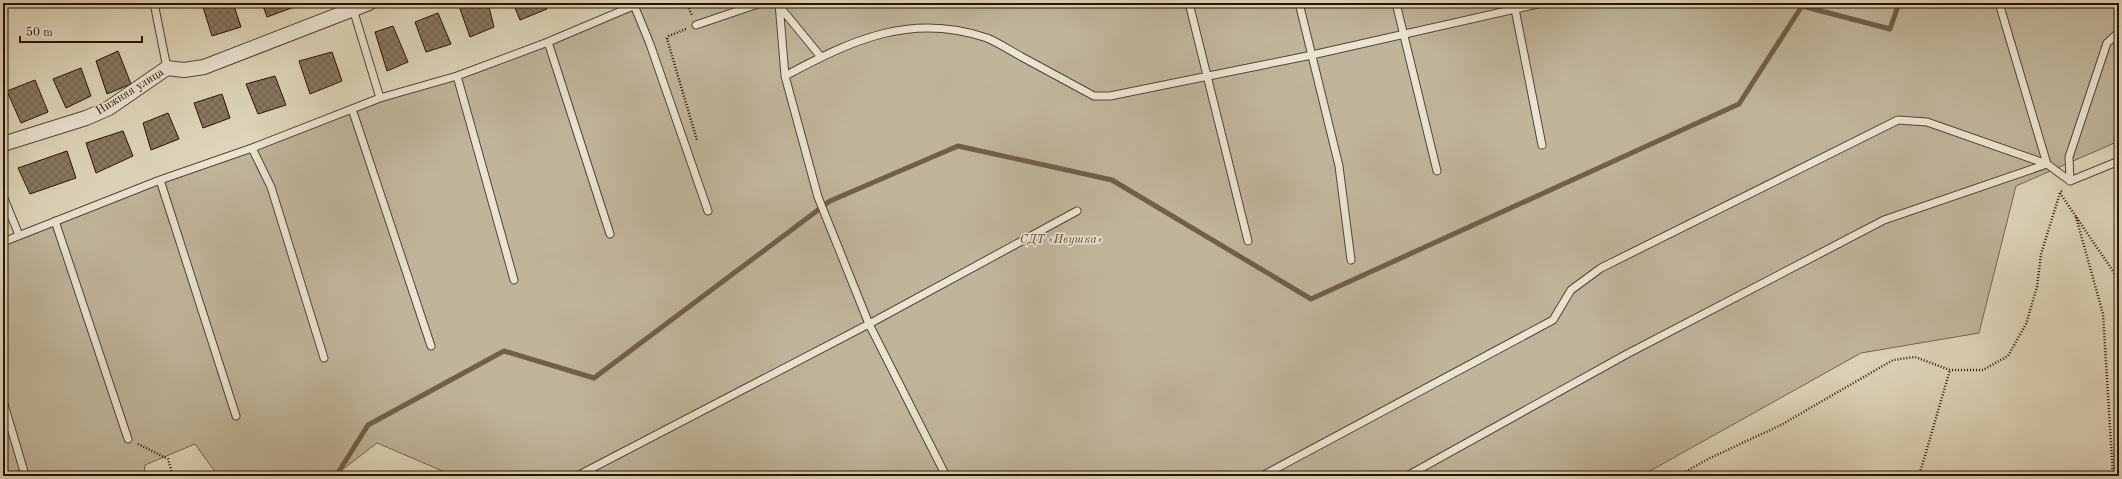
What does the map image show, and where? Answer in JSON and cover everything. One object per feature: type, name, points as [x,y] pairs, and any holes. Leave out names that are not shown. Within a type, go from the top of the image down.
[{"type":"street","name":"Нижняя улица","points":[[3,144],[86,118],[109,108],[167,68],[184,70],[204,67],[370,3]]},
{"type":"lane","points":[[154,3],[167,68]]},
{"type":"lane","points":[[696,25],[761,3]]},
{"type":"lane","points":[[1189,3],[1248,241]]},
{"type":"lane","points":[[1299,3],[1339,166],[1352,260]]},
{"type":"lane","points":[[1396,3],[1437,171]]},
{"type":"lane","points":[[785,76],[821,57],[879,34],[900,29],[928,27],[959,30],[989,39],[1094,96],[1110,96],[1312,56],[1542,3]]},
{"type":"lane","points":[[1999,3],[2047,164]]},
{"type":"lane","points":[[3,242],[160,180],[252,148],[380,98],[457,76],[548,42],[637,4],[708,211]]},
{"type":"lane","points":[[780,5],[821,57]]},
{"type":"lane","points":[[780,5],[785,76],[818,197],[869,324],[946,476]]},
{"type":"lane","points":[[353,9],[380,98]]},
{"type":"lane","points":[[1514,9],[1542,145]]},
{"type":"lane","points":[[2070,181],[2069,157],[2104,50],[2107,43],[2119,32]]},
{"type":"lane","points":[[548,42],[610,234]]},
{"type":"lane","points":[[457,76],[514,280]]},
{"type":"lane","points":[[352,109],[431,346]]},
{"type":"lane","points":[[1262,476],[1553,320],[1570,290],[1601,268],[1898,120],[1927,122],[2047,164],[2070,181]]},
{"type":"lane","points":[[252,148],[272,187],[324,358]]},
{"type":"lane","points":[[2070,181],[2119,161]]},
{"type":"lane","points":[[1407,476],[1628,354],[1884,220],[2047,164]]},
{"type":"lane","points":[[160,180],[236,416]]},
{"type":"lane","points":[[3,196],[19,235]]},
{"type":"lane","points":[[576,476],[869,324],[1077,211]]},
{"type":"lane","points":[[55,221],[128,439]]},
{"type":"lane","points":[[3,401],[25,475]]},
{"type":"path","points":[[686,3],[696,25],[669,36],[667,39],[700,148]]},
{"type":"path","points":[[1678,476],[1708,459],[1781,425],[1893,360],[1915,357],[1950,370],[1983,370],[2008,356],[2026,324],[2037,287],[2041,254],[2060,194],[2070,181]]},
{"type":"path","points":[[2060,194],[2119,280]]},
{"type":"path","points":[[2076,217],[2103,314],[2113,476]]},
{"type":"path","points":[[1919,476],[1950,370]]},
{"type":"path","points":[[128,439],[168,459],[173,476]]},
{"type":"green space","name":"СДТ «Ивушка»","points":[[639,3],[2119,3],[2119,141],[2016,186],[1979,333],[1861,353],[1641,476],[454,476],[377,443],[334,476],[218,476],[195,444],[145,465],[144,476],[3,476],[3,242],[380,98],[457,76]]},
{"type":"building","points":[[233,3],[241,27],[212,36],[202,4]]},
{"type":"building","points":[[262,3],[296,3],[297,6],[267,17]]},
{"type":"building","points":[[468,3],[488,3],[494,27],[470,37],[459,6]]},
{"type":"building","points":[[513,3],[544,3],[547,9],[520,20]]},
{"type":"building","points":[[438,13],[451,44],[426,52],[415,22]]},
{"type":"building","points":[[393,26],[408,62],[387,71],[375,32]]},
{"type":"building","points":[[118,51],[131,84],[107,94],[96,61]]},
{"type":"building","points":[[332,52],[342,81],[310,94],[299,61]]},
{"type":"building","points":[[81,68],[91,96],[66,108],[53,79]]},
{"type":"building","points":[[275,76],[286,105],[258,114],[246,84]]},
{"type":"building","points":[[35,80],[48,112],[21,123],[7,91]]},
{"type":"building","points":[[222,94],[230,118],[203,128],[194,103]]},
{"type":"building","points":[[3,113],[8,126],[3,129]]},
{"type":"building","points":[[168,113],[179,139],[151,150],[143,123]]},
{"type":"building","points":[[123,131],[133,156],[96,173],[86,143]]},
{"type":"building","points":[[67,151],[76,178],[30,194],[18,168]]},
{"type":"waterway","points":[[336,476],[368,425],[504,351],[594,378],[830,201],[958,146],[1112,180],[1311,299],[1739,104],[1802,6],[1890,29],[1899,3]]}]
